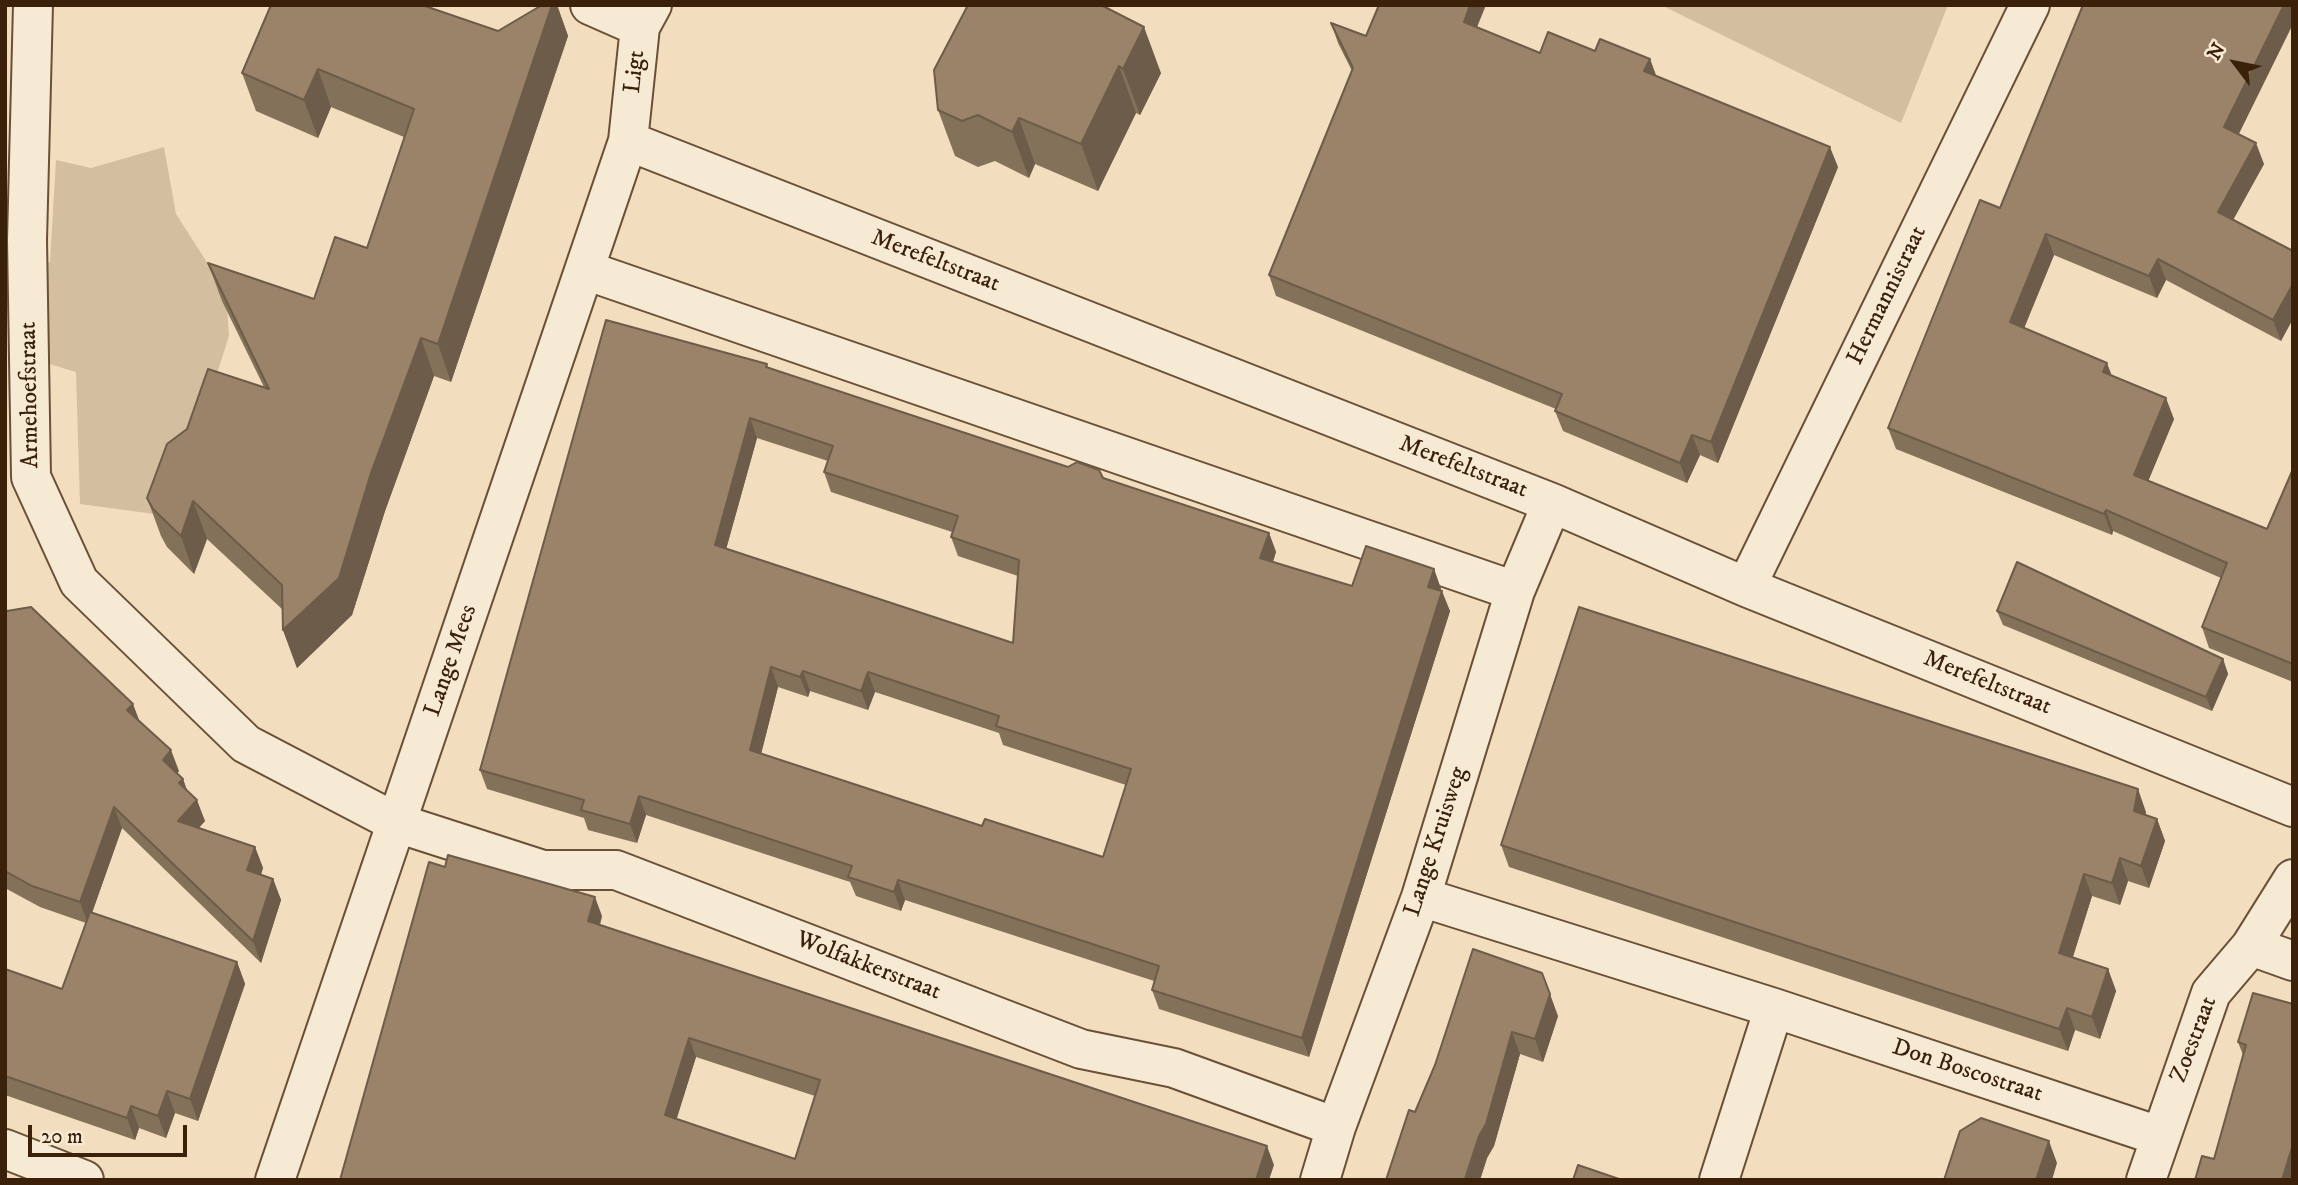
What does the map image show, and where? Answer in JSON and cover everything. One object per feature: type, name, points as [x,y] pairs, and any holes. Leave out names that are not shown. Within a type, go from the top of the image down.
[{"type":"street","name":"Armehoefstraat","points":[[33,5],[16,239],[31,477],[79,582],[246,744],[397,823]]},
{"type":"street","points":[[590,5],[646,16]]},
{"type":"street","name":"Hermannistraat","points":[[1746,587],[2030,5]]},
{"type":"street","name":"Ligt","points":[[628,141],[646,16]]},
{"type":"street","name":"Merefeltstraat","points":[[628,141],[1552,503],[1746,587],[2293,807]]},
{"type":"street","name":"Lange Mees","points":[[275,1180],[628,141]]},
{"type":"street","points":[[585,270],[1515,591]]},
{"type":"street","name":"Lange Kruisweg","points":[[1320,1180],[1336,1127],[1422,897],[1515,591],[1552,503]]},
{"type":"street","name":"Wolfakkerstraat","points":[[397,823],[543,870],[617,870],[1081,1049],[1174,1068],[1336,1127]]},
{"type":"street","name":"Zoestraat","points":[[2146,1180],[2159,1136],[2211,993],[2251,946],[2293,879]]},
{"type":"street","name":"Don Boscostraat","points":[[1422,897],[1774,1008],[2159,1136]]},
{"type":"street","points":[[2251,946],[2293,961]]},
{"type":"street","points":[[1719,1180],[1774,1008]]},
{"type":"street","points":[[5,1149],[84,1180]]},
{"type":"shaded area","points":[[1661,5],[1948,5],[1901,123]]},
{"type":"shaded area","points":[[164,147],[176,214],[226,292],[229,336],[186,470],[154,514],[80,504],[76,372],[33,359],[34,265],[50,262],[56,160],[91,168]]},
{"type":"building","points":[[271,5],[422,5],[498,31],[542,5],[552,5],[438,344],[421,338],[371,473],[339,578],[283,630],[282,585],[193,501],[181,536],[153,509],[147,498],[167,444],[187,429],[208,369],[269,389],[208,263],[314,299],[335,237],[367,248],[414,109],[318,69],[304,100],[242,73]]},
{"type":"building","points":[[968,5],[1101,5],[1144,27],[1123,69],[1119,66],[1081,144],[1019,118],[1012,132],[978,115],[962,121],[938,110],[934,70]]},
{"type":"building","points":[[1379,5],[1470,5],[1464,22],[1540,53],[1548,32],[1595,51],[1600,39],[1650,59],[1644,71],[1830,147],[1711,442],[1692,435],[1680,463],[1555,411],[1562,394],[1269,275],[1353,68],[1331,23],[1366,36]]},
{"type":"building","points":[[2083,5],[2284,5],[2224,127],[2256,143],[2218,212],[2293,251],[2293,284],[2273,320],[2158,259],[2149,276],[2046,234],[2010,322],[2107,363],[2103,372],[2166,398],[2134,475],[2267,529],[2293,469],[2293,664],[2202,627],[2227,563],[2106,510],[2104,514],[1888,428],[1980,200],[2000,208]]},
{"type":"building","points":[[606,320],[767,364],[766,367],[1068,467],[1077,462],[1099,470],[1103,478],[1269,533],[1260,558],[1352,586],[1366,546],[1434,569],[1428,587],[1442,591],[1302,1038],[1152,990],[1159,966],[898,880],[894,892],[848,877],[852,866],[639,796],[630,824],[581,810],[584,800],[480,770]],"holes":[[[750,418],[833,446],[824,472],[958,516],[951,537],[1019,560],[1013,643],[715,545]],[[771,667],[800,677],[803,671],[861,691],[868,672],[999,716],[996,726],[1131,769],[1103,857],[985,819],[982,826],[750,750]]]},
{"type":"building","points":[[2017,562],[2223,659],[2206,697],[1997,611]]},
{"type":"building","points":[[31,607],[133,704],[127,710],[171,750],[163,760],[183,779],[179,783],[197,800],[178,821],[255,847],[247,870],[273,879],[253,941],[114,807],[80,902],[32,886],[5,871],[5,609],[7,611]]},
{"type":"building","points":[[1579,607],[2138,789],[2134,811],[2157,819],[2141,866],[2120,858],[2112,883],[2084,874],[2059,953],[2108,969],[2092,1017],[2067,1008],[2059,1029],[1501,845]]},
{"type":"building","points":[[448,855],[595,897],[588,921],[1267,1146],[1256,1180],[340,1180],[429,862],[445,867]],"holes":[[[689,1038],[820,1080],[795,1159],[665,1115]]]},
{"type":"building","points":[[90,912],[237,962],[190,1099],[167,1091],[158,1116],[131,1106],[127,1118],[5,1076],[5,969],[62,989]]},
{"type":"building","points":[[1473,949],[1542,973],[1550,994],[1535,1039],[1512,1032],[1486,1124],[1479,1136],[1465,1179],[1468,1180],[1386,1180],[1409,1110],[1415,1112],[1435,1065]]},
{"type":"building","points":[[2253,993],[2293,1004],[2293,1144],[2282,1180],[2195,1180],[2202,1156],[2214,1159],[2246,1045],[2238,1042]]},
{"type":"building","points":[[1981,1118],[2049,1141],[2036,1180],[1944,1180],[1960,1131]]},
{"type":"building","points":[[1578,1165],[1622,1180],[1573,1180]]}]
